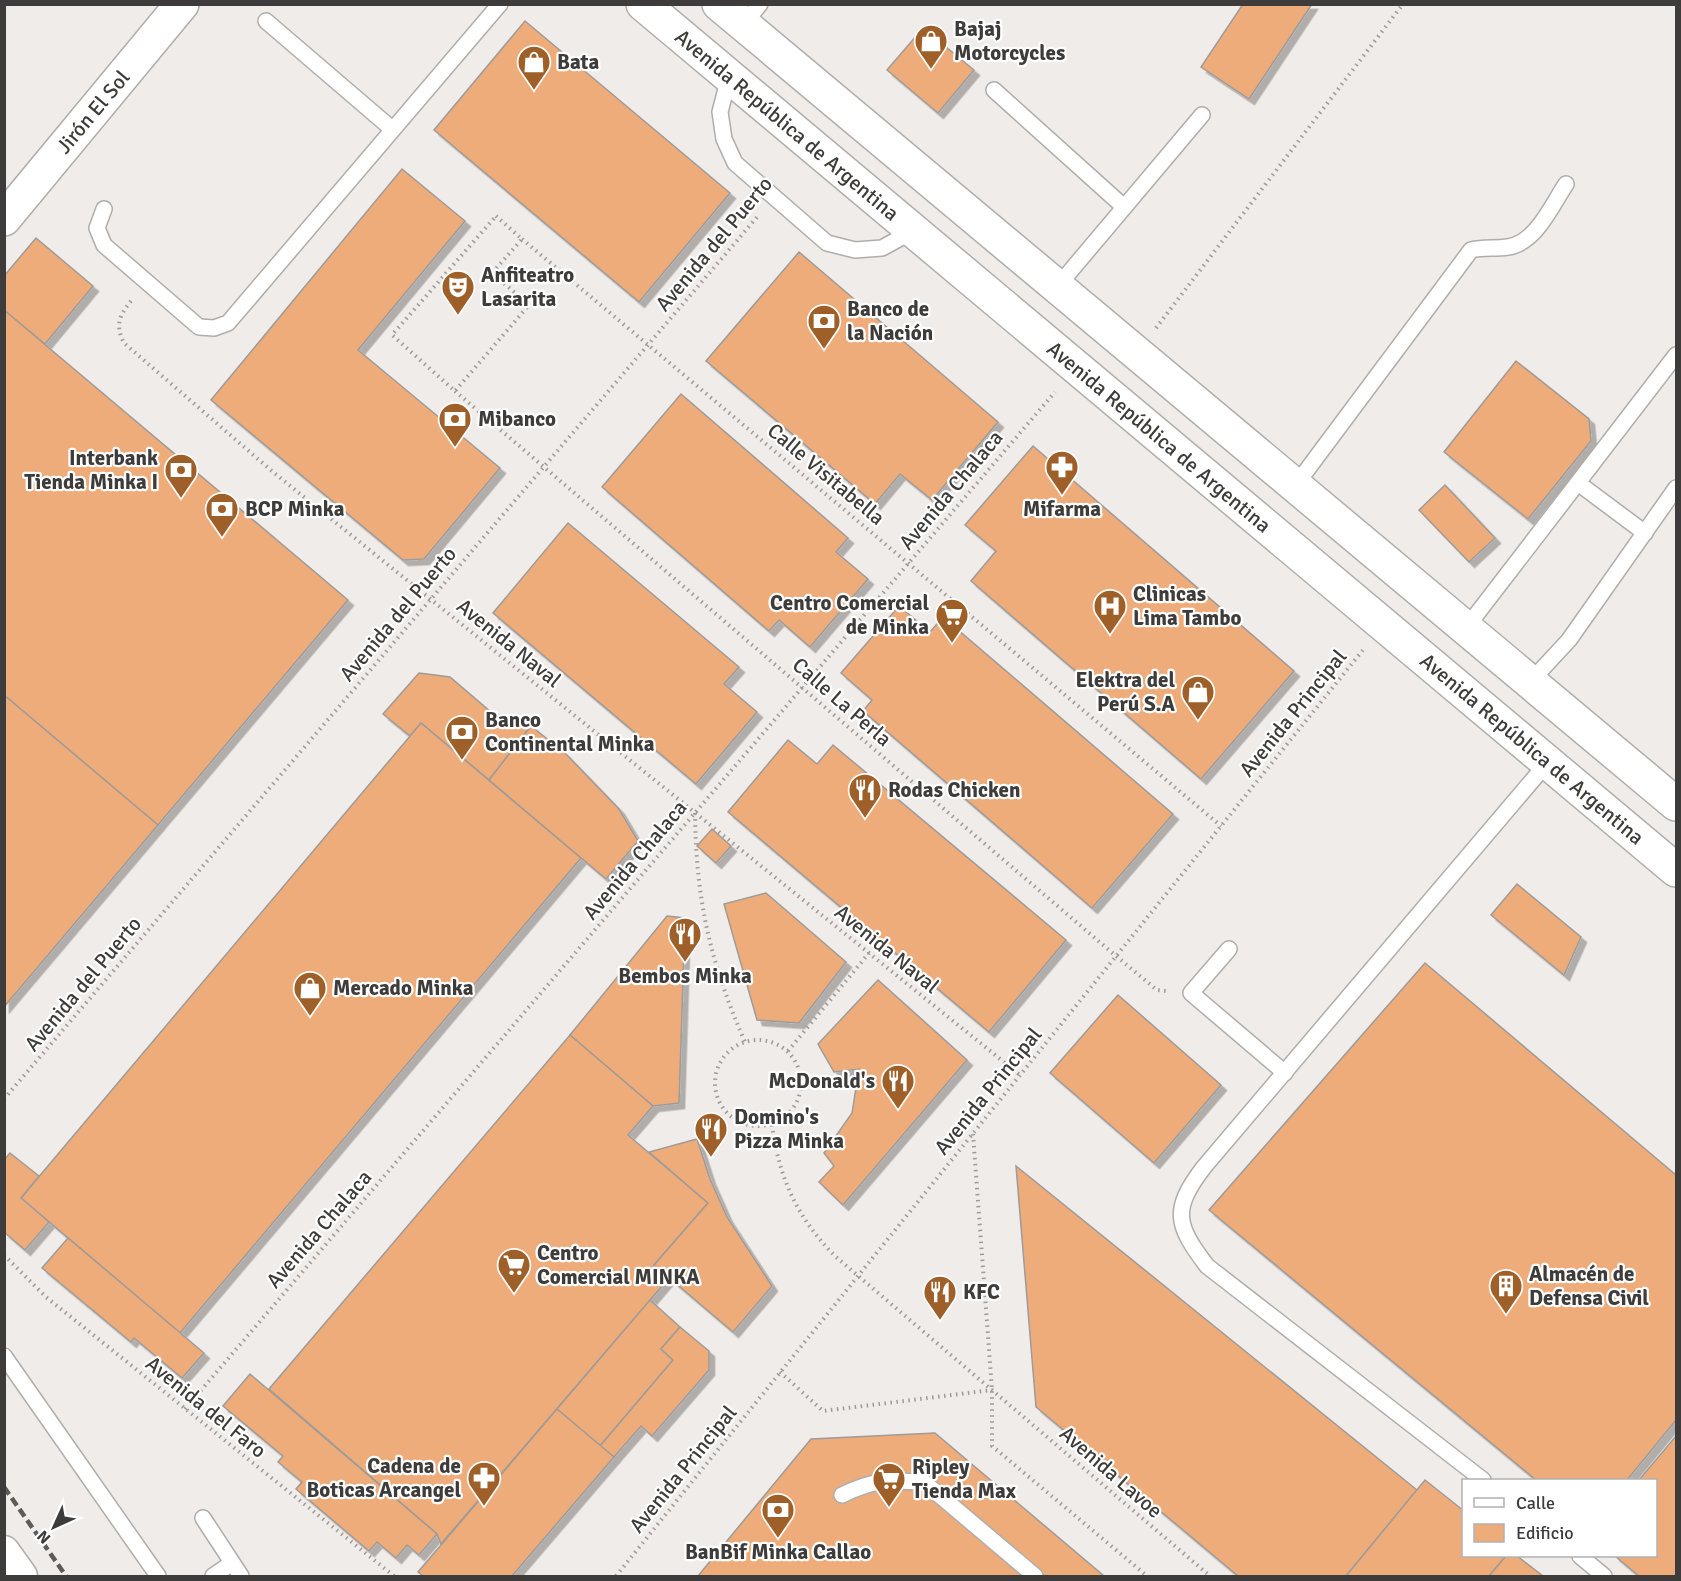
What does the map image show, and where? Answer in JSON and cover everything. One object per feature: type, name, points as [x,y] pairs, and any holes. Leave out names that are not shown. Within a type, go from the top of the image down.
[{"type":"main road","name":"Jirón El Sol","points":[[4,219],[182,4]]},
{"type":"main road","name":"Avenida República de Argentina","points":[[643,4],[1677,870]]},
{"type":"main road","points":[[741,11],[1136,353],[1677,804]]},
{"type":"street","points":[[4,1551],[22,1576]]},
{"type":"lane","points":[[104,209],[97,228],[104,245],[199,327],[214,328],[228,322],[500,4]]},
{"type":"lane","points":[[266,21],[392,129]]},
{"type":"lane","points":[[729,77],[720,112],[724,139],[735,163],[827,243],[855,250],[882,248],[913,231]]},
{"type":"lane","points":[[994,90],[1124,207]]},
{"type":"lane","points":[[1057,286],[1202,115]]},
{"type":"lane","points":[[1295,486],[1471,250],[1490,246],[1509,247],[1531,236],[1566,183]]},
{"type":"lane","points":[[1466,628],[1677,355]]},
{"type":"lane","points":[[1578,483],[1645,533]]},
{"type":"lane","points":[[1530,682],[1569,640],[1677,488]]},
{"type":"lane","points":[[1483,1479],[1207,1266],[1186,1238],[1180,1213],[1187,1190],[1548,762]]},
{"type":"lane","points":[[1229,949],[1191,993],[1285,1073]]},
{"type":"lane","points":[[4,1356],[158,1576]]},
{"type":"lane","points":[[842,1495],[866,1483],[903,1481],[925,1483],[1035,1576]]},
{"type":"lane","points":[[203,1518],[241,1576]]},
{"type":"lane","points":[[1581,1557],[1604,1576]]},
{"type":"lane","points":[[213,1576],[232,1563]]},
{"type":"path","points":[[1136,353],[1178,302],[1403,4]]},
{"type":"path","name":"Avenida del Puerto","points":[[4,1099],[774,197]]},
{"type":"path","name":"Calle Visitabella","points":[[455,391],[392,335],[496,216],[1221,826]]},
{"type":"path","points":[[455,391],[529,305],[492,273],[522,238]]},
{"type":"path","name":"Avenida Naval","points":[[147,282],[119,316],[117,330],[124,343],[273,472],[1020,1075]]},
{"type":"path","name":"Avenida Chalaca","points":[[185,1409],[1076,367]]},
{"type":"path","name":"Calle La Perla","points":[[455,391],[1157,990],[1191,993]]},
{"type":"path","name":"Avenida Principal","points":[[616,1576],[1383,624]]},
{"type":"path","points":[[695,812],[696,859],[709,942],[726,998],[745,1042]]},
{"type":"path","points":[[788,1051],[869,953]]},
{"type":"path","points":[[760,1040],[775,1043],[788,1051],[797,1063],[802,1078],[801,1092],[795,1106],[785,1118],[772,1125],[757,1127],[729,1116],[718,1096],[716,1074],[721,1060],[732,1049],[745,1042],[760,1040]]},
{"type":"path","name":"Avenida Lavoe","points":[[772,1125],[776,1155],[785,1184],[798,1211],[815,1236],[1210,1576]]},
{"type":"path","points":[[973,1133],[992,1390],[992,1446],[1147,1576]]},
{"type":"path","name":"Avenida del Faro","points":[[4,1255],[46,1297],[394,1576]]},
{"type":"path","points":[[780,1372],[823,1411],[992,1390]]},
{"type":"building","points":[[1243,4],[1312,4],[1249,99],[1201,67]]},
{"type":"building","points":[[525,21],[730,193],[639,302],[434,130]]},
{"type":"building","name":"Bajaj Motorcycles","points":[[923,28],[974,70],[938,113],[887,70]]},
{"type":"building","points":[[402,169],[465,221],[358,350],[500,468],[424,559],[403,560],[211,400]]},
{"type":"building","points":[[36,238],[93,286],[45,344],[4,310],[4,276]]},
{"type":"building","points":[[799,252],[998,422],[932,500],[900,474],[875,504],[706,361]]},
{"type":"building","points":[[4,310],[348,600],[158,825],[4,695]]},
{"type":"building","points":[[1516,361],[1589,419],[1591,441],[1528,519],[1444,452]]},
{"type":"building","points":[[681,394],[848,538],[836,552],[868,579],[810,647],[779,620],[769,631],[602,487]]},
{"type":"building","points":[[1033,446],[1294,671],[1201,779],[971,581],[996,551],[965,525]]},
{"type":"building","points":[[1445,485],[1495,538],[1469,562],[1419,510]]},
{"type":"building","points":[[568,523],[739,667],[724,684],[757,712],[696,784],[493,613]]},
{"type":"building","points":[[899,606],[930,632],[943,617],[1173,814],[1092,908],[863,711],[872,700],[841,673]]},
{"type":"building","points":[[419,673],[450,677],[491,712],[531,726],[489,780],[421,723],[410,736],[383,714]]},
{"type":"building","points":[[4,695],[158,825],[4,1007]]},
{"type":"building","name":"Mercado Minka","points":[[421,723],[581,858],[180,1333],[21,1198]]},
{"type":"building","points":[[531,726],[565,753],[619,809],[638,841],[606,879],[489,780]]},
{"type":"building","points":[[788,740],[817,764],[833,745],[1066,940],[989,1032],[728,812]]},
{"type":"building","points":[[712,829],[731,846],[716,863],[697,846]]},
{"type":"building","points":[[1517,884],[1581,937],[1564,975],[1491,915]]},
{"type":"building","points":[[766,893],[846,962],[799,1023],[757,1020],[724,904]]},
{"type":"building","points":[[667,916],[685,918],[679,1103],[653,1106],[570,1035]]},
{"type":"building","name":"Almacén de Defensa Civil","points":[[1425,963],[1676,1175],[1676,1420],[1628,1479],[1535,1479],[1209,1210]]},
{"type":"building","points":[[878,980],[967,1060],[843,1205],[819,1182],[834,1166],[824,1153],[852,1113],[859,1069],[834,1072],[818,1044]]},
{"type":"building","points":[[1118,995],[1221,1085],[1154,1163],[1050,1073]]},
{"type":"building","points":[[570,1035],[653,1106],[628,1135],[708,1203],[654,1265],[669,1278],[441,1544],[437,1534],[269,1389]]},
{"type":"building","points":[[697,1139],[710,1179],[727,1217],[772,1286],[733,1332],[654,1265],[708,1203],[649,1152]]},
{"type":"building","points":[[10,1153],[39,1176],[21,1198],[49,1222],[25,1250],[4,1232],[4,1160]]},
{"type":"building","points":[[1016,1166],[1417,1490],[1346,1576],[1238,1576],[1036,1407]]},
{"type":"building","points":[[68,1238],[204,1353],[182,1378],[134,1338],[131,1342],[42,1268]]},
{"type":"building","points":[[650,1300],[680,1327],[661,1349],[673,1360],[600,1446],[557,1409]]},
{"type":"building","points":[[680,1327],[709,1351],[709,1370],[652,1436],[641,1426],[614,1457],[600,1446],[673,1360],[661,1349]]},
{"type":"building","points":[[250,1374],[437,1534],[419,1555],[407,1545],[396,1558],[377,1542],[369,1551],[296,1489],[302,1482],[278,1462],[283,1456],[223,1406]]},
{"type":"building","points":[[557,1409],[614,1457],[512,1576],[423,1576],[418,1572]]},
{"type":"building","name":"Ripley Tienda Max","points":[[935,1433],[1104,1576],[698,1576],[811,1439]]},
{"type":"building","points":[[1676,1436],[1676,1576],[1639,1576],[1616,1557],[1657,1557],[1657,1479],[1640,1479]]},
{"type":"building","points":[[1425,1480],[1462,1509],[1462,1557],[1505,1557],[1489,1576],[1346,1576]]},
{"type":"building","points":[[1505,1557],[1518,1557],[1543,1576],[1489,1576]]},
{"type":"railway","points":[[4,1487],[66,1576]]},
{"type":"place","name":"Bajaj Motorcycles","points":[[931,70]]},
{"type":"place","name":"Bata","points":[[534,91]]},
{"type":"place","name":"Anfiteatro Lasarita","points":[[458,316]]},
{"type":"place","name":"Banco de la Nación","points":[[824,350]]},
{"type":"place","name":"Mibanco","points":[[455,448]]},
{"type":"place","name":"Mifarma","points":[[1062,496]]},
{"type":"place","name":"Interbank Tienda Minka I","points":[[181,499]]},
{"type":"place","name":"BCP Minka","points":[[222,538]]},
{"type":"place","name":"Clinicas Lima Tambo","points":[[1110,635]]},
{"type":"place","name":"Centro Comercial de Minka","points":[[952,644]]},
{"type":"place","name":"Elektra del Perú S.A","points":[[1198,721]]},
{"type":"place","name":"Banco Continental Minka","points":[[462,761]]},
{"type":"place","name":"Rodas Chicken","points":[[865,819]]},
{"type":"place","name":"Bembos Minka","points":[[685,963]]},
{"type":"place","name":"Mercado Minka","points":[[310,1017]]},
{"type":"place","name":"McDonald's","points":[[898,1110]]},
{"type":"place","name":"Domino's Pizza Minka","points":[[711,1158]]},
{"type":"place","name":"Centro Comercial MINKA","points":[[514,1294]]},
{"type":"place","name":"Almacén de Defensa Civil","points":[[1506,1315]]},
{"type":"place","name":"KFC","points":[[940,1321]]},
{"type":"place","name":"Cadena de Boticas Arcangel","points":[[484,1507]]},
{"type":"place","name":"Ripley Tienda Max","points":[[889,1508]]},
{"type":"place","name":"BanBif Minka Callao","points":[[778,1539]]}]
